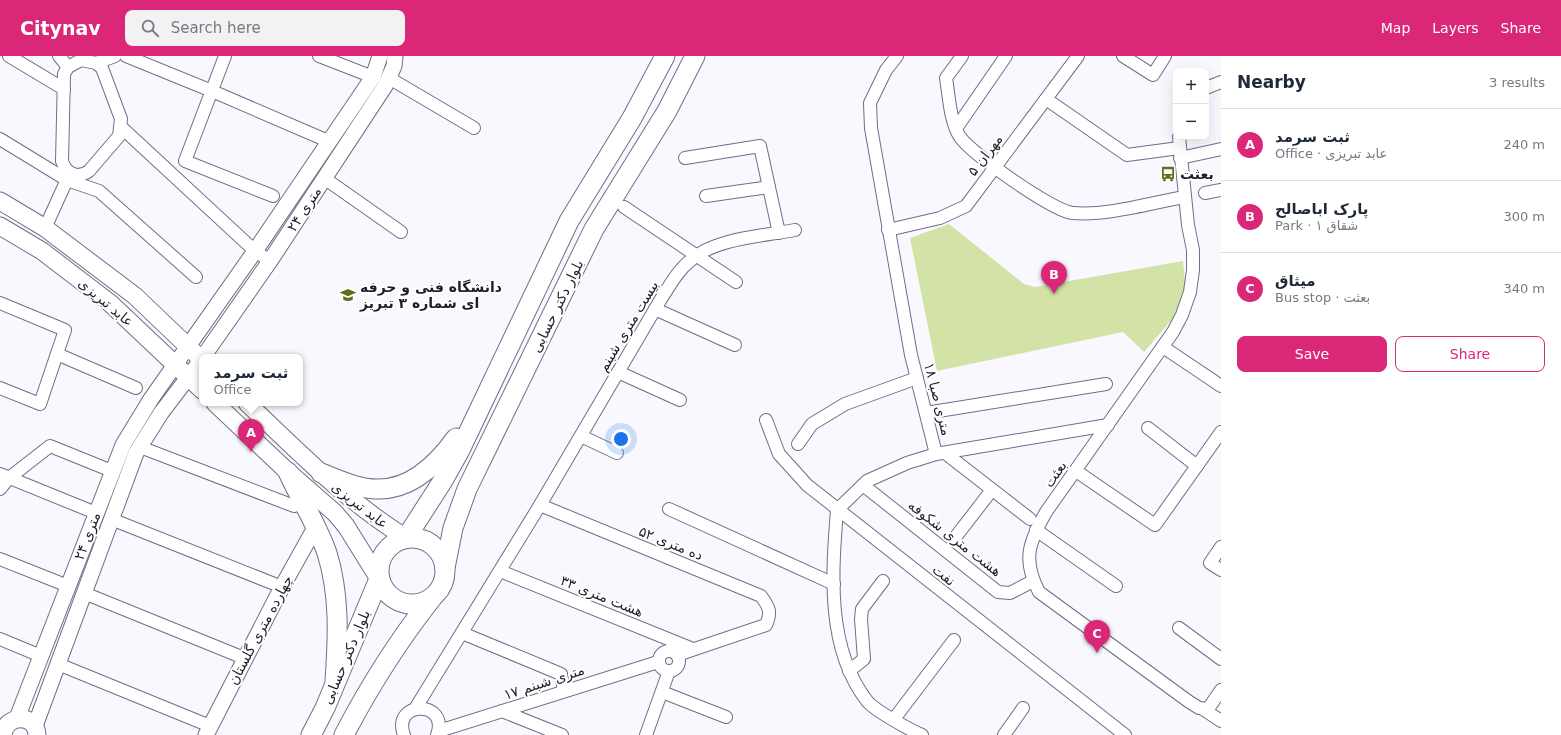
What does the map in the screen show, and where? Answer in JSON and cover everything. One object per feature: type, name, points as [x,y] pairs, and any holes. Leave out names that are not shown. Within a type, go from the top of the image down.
[{"type":"main road","name":"بلوار دکتر حسابی","points":[[406,538],[442,482],[478,411],[569,221],[632,118],[665,56]]},
{"type":"main road","name":"بلوار دکتر حسابی","points":[[445,568],[453,528],[472,478],[594,229],[667,111],[695,56]]},
{"type":"main road","name":"عابد تبریزی","points":[[0,202],[45,228],[135,296],[199,356]]},
{"type":"main road","name":"عابد تبریزی","points":[[0,226],[42,251],[110,303],[199,387]]},
{"type":"main road","name":"عابد تبریزی","points":[[218,406],[288,472],[335,513],[346,526],[379,579]]},
{"type":"main road","name":"عابد تبریزی","points":[[250,406],[358,506],[406,538]]},
{"type":"main road","points":[[321,473],[352,484],[377,489],[407,483],[431,466],[444,454],[478,411]]},
{"type":"main road","points":[[288,472],[316,526],[326,552],[336,597],[338,634],[335,681]]},
{"type":"main road","points":[[344,735],[362,700],[408,630],[432,598],[440,590],[444,579],[445,568],[442,557],[436,548],[427,541],[417,538],[406,538],[395,542],[384,553],[378,568],[379,579],[383,589],[390,597],[399,603],[416,604],[432,598]]},
{"type":"main road","name":"بلوار دکتر حسابی","points":[[312,735],[379,579]]},
{"type":"main road","points":[[6,726],[30,721],[36,731]]},
{"type":"street","points":[[0,62],[4,56]]},
{"type":"street","points":[[9,56],[64,89]]},
{"type":"street","points":[[59,56],[68,62],[81,60],[96,63],[115,56]]},
{"type":"street","points":[[126,56],[328,141]]},
{"type":"street","points":[[225,56],[185,161],[273,196]]},
{"type":"street","points":[[319,56],[373,78]]},
{"type":"street","name":"۲۴ متری","points":[[6,726],[41,656],[114,466],[135,423],[255,252],[328,141],[373,78],[380,56]]},
{"type":"street","name":"۲۴ متری","points":[[205,354],[270,261],[385,86],[394,66],[395,56]]},
{"type":"street","name":"متری صبا ۱۸","points":[[837,510],[867,481],[907,464],[940,454],[926,413],[917,378],[888,230],[871,128],[870,103],[886,70],[897,56]]},
{"type":"street","points":[[962,56],[946,78],[950,111],[960,137],[995,168],[1056,208],[1071,213],[1092,214],[1184,196]]},
{"type":"street","points":[[957,127],[1006,56]]},
{"type":"street","name":"مهران ۵","points":[[888,230],[940,218],[966,206],[1078,56]]},
{"type":"street","points":[[1123,56],[1153,76],[1165,56]]},
{"type":"street","points":[[45,228],[69,177],[62,162],[64,74],[68,62]]},
{"type":"street","points":[[69,177],[80,175],[89,171],[114,143],[121,127],[119,111],[105,75],[96,63]]},
{"type":"street","points":[[389,78],[474,128]]},
{"type":"street","points":[[1209,87],[1221,82]]},
{"type":"street","points":[[1046,99],[1127,155],[1179,148],[1221,149]]},
{"type":"street","points":[[121,127],[255,252],[270,261]]},
{"type":"street","points":[[0,140],[69,177],[99,191],[196,277]]},
{"type":"street","points":[[685,158],[760,146],[779,233]]},
{"type":"street","name":"بعثت","points":[[1033,581],[1031,576],[1030,545],[1036,530],[1163,347],[1182,315],[1190,292],[1193,250],[1188,226],[1179,148]]},
{"type":"street","points":[[324,178],[401,232]]},
{"type":"street","points":[[706,196],[769,187]]},
{"type":"street","points":[[1205,193],[1221,190]]},
{"type":"street","points":[[624,207],[736,282]]},
{"type":"street","name":"بیست متری شبنم","points":[[402,722],[407,714],[415,709],[462,633],[540,505],[655,309],[678,274],[697,255],[706,249],[729,242],[796,230]]},
{"type":"street","points":[[0,303],[65,330],[40,404],[0,388]]},
{"type":"street","points":[[655,309],[735,345]]},
{"type":"street","points":[[1163,347],[1221,386]]},
{"type":"street","points":[[57,354],[136,388]]},
{"type":"street","name":"۲۴ متری","points":[[36,731],[58,664],[131,467],[140,447],[161,412],[199,363]]},
{"type":"street","points":[[618,372],[680,400]]},
{"type":"street","points":[[798,444],[812,424],[845,404],[917,378]]},
{"type":"street","points":[[926,413],[1106,384]]},
{"type":"street","name":"نفت","points":[[766,420],[779,454],[807,485],[1125,735]]},
{"type":"street","points":[[940,454],[1108,425]]},
{"type":"street","points":[[1148,428],[1197,466]]},
{"type":"street","points":[[1076,471],[1156,525],[1221,432]]},
{"type":"street","points":[[581,436],[617,453]]},
{"type":"street","points":[[0,489],[5,476],[50,446],[114,466],[131,467]]},
{"type":"street","points":[[140,447],[294,506]]},
{"type":"street","points":[[940,454],[1030,519]]},
{"type":"street","points":[[5,476],[96,513]]},
{"type":"street","name":"هشت متری شکوفه","points":[[863,485],[998,592],[1010,593],[1033,581]]},
{"type":"street","points":[[954,539],[992,491]]},
{"type":"street","name":"ده متری ۵۲","points":[[540,505],[761,596],[769,606],[770,615],[766,625],[693,649]]},
{"type":"street","points":[[669,509],[834,584]]},
{"type":"street","points":[[837,510],[833,557],[835,619],[849,670],[868,702],[922,735]]},
{"type":"street","points":[[112,519],[282,587]]},
{"type":"street","name":"چهارده متری گلستان","points":[[208,730],[244,658],[316,526]]},
{"type":"street","points":[[1036,530],[1116,586]]},
{"type":"street","points":[[1221,547],[1210,563],[1221,570]]},
{"type":"street","points":[[0,559],[68,586]]},
{"type":"street","name":"هشت متری ۳۳","points":[[500,571],[693,649]]},
{"type":"street","points":[[849,670],[864,659],[861,619],[862,609],[883,581]]},
{"type":"street","points":[[1033,581],[1039,592],[1134,663],[1188,701],[1221,721]]},
{"type":"street","points":[[84,593],[244,658]]},
{"type":"street","points":[[1179,628],[1221,659]]},
{"type":"street","points":[[462,633],[561,674],[564,691]]},
{"type":"street","points":[[0,639],[41,656]]},
{"type":"street","points":[[894,719],[954,640]]},
{"type":"street","points":[[677,655],[693,649]]},
{"type":"street","points":[[646,735],[670,671],[678,665],[677,655],[672,651],[665,651],[660,655],[658,662],[663,670],[670,671]]},
{"type":"street","name":"۱۷ متری شبنم","points":[[438,733],[502,711],[658,662]]},
{"type":"street","points":[[58,664],[208,730]]},
{"type":"street","points":[[1203,709],[1208,709],[1221,690]]},
{"type":"street","points":[[662,692],[726,717]]},
{"type":"street","points":[[415,709],[421,708],[433,713],[437,718],[438,733]]},
{"type":"street","points":[[1004,735],[1023,708]]},
{"type":"street","points":[[502,711],[562,735]]},
{"type":"street","points":[[396,735],[402,722]]},
{"type":"street","points":[[402,722],[404,735]]},
{"type":"green space","points":[[949,224],[1024,284],[1035,287],[1183,261],[1187,302],[1144,352],[1123,332],[937,371],[910,238]]},
{"type":"place","name":"بعثت","points":[[1168,174]]},
{"type":"place","name":"پارک اباصالح","points":[[1054,294]]},
{"type":"place","name":"دانشگاه فنی و حرفه ای شماره ۳ تبریز","points":[[348,295]]},
{"type":"place","name":"ثبت سرمد","points":[[251,452]]},
{"type":"place","name":"میثاق","points":[[1097,653]]}]
